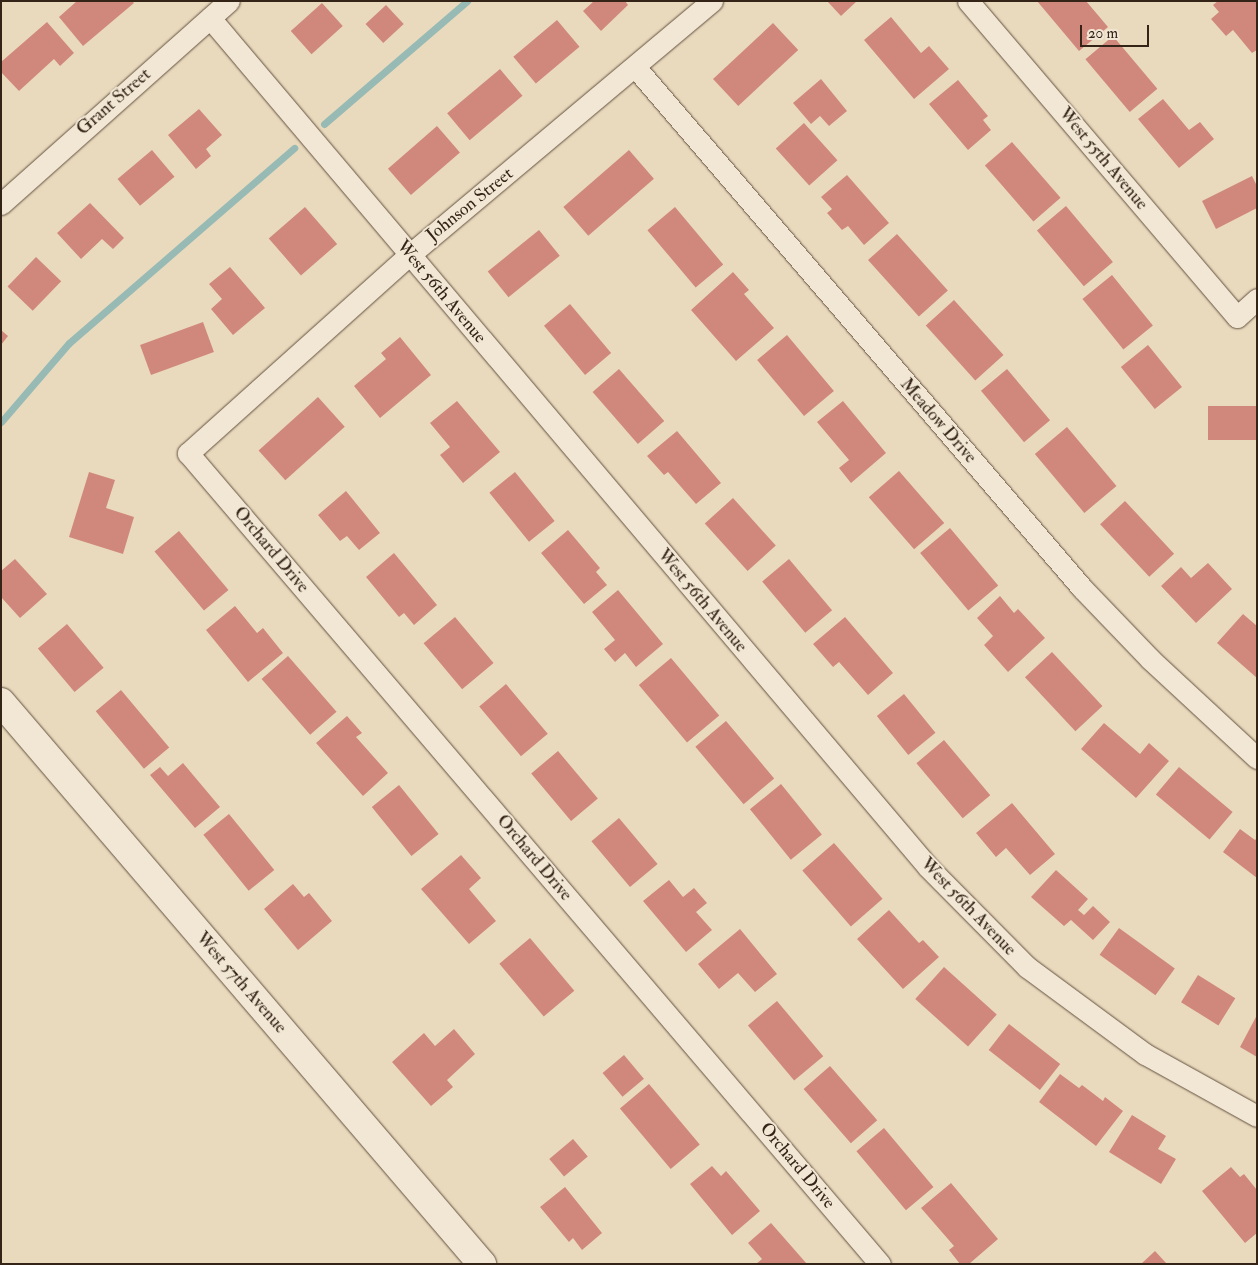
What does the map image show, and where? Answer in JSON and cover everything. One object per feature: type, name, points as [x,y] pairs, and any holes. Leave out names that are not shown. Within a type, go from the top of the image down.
[{"type":"street","name":"Grant Street","points":[[1,204],[229,1]]},
{"type":"street","name":"Johnson Street","points":[[188,453],[409,255],[636,68],[712,1]]},
{"type":"street","name":"West 55th Avenue","points":[[968,1],[1237,317],[1257,299]]},
{"type":"street","name":"West 56th Avenue","points":[[210,18],[934,874],[1027,967],[1145,1054],[1257,1116]]},
{"type":"street","name":"Meadow Drive","points":[[636,68],[1082,588],[1150,659],[1257,758]]},
{"type":"street","name":"Orchard Drive","points":[[188,453],[880,1264]]},
{"type":"street","name":"West 57th Avenue","points":[[1,702],[482,1264]]},
{"type":"building","points":[[77,1],[132,1],[134,3],[83,46],[59,17]]},
{"type":"building","points":[[594,1],[625,1],[628,5],[601,31],[583,11]]},
{"type":"building","points":[[827,1],[857,1],[841,16]]},
{"type":"building","points":[[1037,1],[1086,1],[1108,27],[1079,51]]},
{"type":"building","points":[[1218,1],[1257,1],[1257,50],[1252,53],[1233,30],[1226,36],[1211,19],[1219,12],[1213,5]]},
{"type":"building","points":[[322,3],[343,26],[312,54],[291,31]]},
{"type":"building","points":[[386,5],[404,24],[383,43],[366,24]]},
{"type":"building","points":[[891,17],[921,53],[929,46],[949,69],[914,99],[864,40]]},
{"type":"building","points":[[557,20],[579,47],[536,83],[513,57]]},
{"type":"building","points":[[47,22],[74,53],[60,66],[54,59],[19,91],[1,72],[1,62]]},
{"type":"building","points":[[773,23],[798,50],[738,106],[713,79]]},
{"type":"building","points":[[1113,36],[1157,89],[1130,112],[1085,59]]},
{"type":"building","points":[[500,69],[522,96],[470,140],[447,113]]},
{"type":"building","points":[[821,79],[847,111],[829,126],[820,116],[811,124],[793,103]]},
{"type":"building","points":[[958,80],[988,116],[983,120],[991,130],[968,150],[929,104]]},
{"type":"building","points":[[1163,99],[1189,130],[1200,122],[1214,139],[1179,168],[1138,119]]},
{"type":"building","points":[[199,109],[222,135],[206,149],[211,156],[196,169],[168,135]]},
{"type":"building","points":[[804,123],[837,160],[809,186],[776,148]]},
{"type":"building","points":[[437,126],[460,152],[411,195],[388,169]]},
{"type":"building","points":[[1012,142],[1061,198],[1033,221],[985,166]]},
{"type":"building","points":[[152,150],[174,177],[140,206],[118,179]]},
{"type":"building","points":[[629,150],[654,179],[588,236],[563,207]]},
{"type":"building","points":[[847,175],[889,223],[864,245],[848,226],[842,230],[827,213],[832,209],[821,197]]},
{"type":"building","points":[[1252,176],[1257,186],[1257,208],[1216,229],[1202,201]]},
{"type":"building","points":[[90,203],[124,238],[113,249],[102,239],[81,259],[57,233]]},
{"type":"building","points":[[1066,206],[1113,262],[1084,286],[1037,230]]},
{"type":"building","points":[[305,207],[337,244],[301,275],[269,238]]},
{"type":"building","points":[[675,207],[723,264],[696,288],[647,230]]},
{"type":"building","points":[[539,230],[560,256],[508,297],[488,272]]},
{"type":"building","points":[[897,234],[948,290],[919,317],[868,260]]},
{"type":"building","points":[[36,257],[61,281],[33,311],[8,286]]},
{"type":"building","points":[[230,267],[265,308],[233,335],[211,309],[222,299],[209,284]]},
{"type":"building","points":[[733,272],[749,290],[744,294],[774,328],[736,361],[691,310]]},
{"type":"building","points":[[1112,275],[1153,326],[1123,349],[1082,299]]},
{"type":"building","points":[[954,300],[1004,355],[975,380],[926,325]]},
{"type":"building","points":[[570,304],[611,353],[585,375],[544,326]]},
{"type":"building","points":[[203,322],[214,352],[151,375],[140,345]]},
{"type":"building","points":[[1,330],[8,336],[1,345]]},
{"type":"building","points":[[787,335],[834,391],[804,416],[757,360]]},
{"type":"building","points":[[400,337],[431,375],[380,418],[354,386],[386,359],[381,353]]},
{"type":"building","points":[[1148,345],[1182,387],[1155,409],[1121,367]]},
{"type":"building","points":[[619,369],[664,421],[638,444],[593,392]]},
{"type":"building","points":[[1007,369],[1050,420],[1024,442],[981,391]]},
{"type":"building","points":[[318,397],[345,427],[285,480],[259,451]]},
{"type":"building","points":[[457,401],[500,452],[463,483],[440,455],[450,447],[430,423]]},
{"type":"building","points":[[843,401],[886,453],[851,483],[839,468],[849,460],[817,422]]},
{"type":"building","points":[[1208,406],[1257,406],[1257,440],[1208,440]]},
{"type":"building","points":[[1067,427],[1116,486],[1084,513],[1035,454]]},
{"type":"building","points":[[677,431],[721,483],[696,504],[668,472],[664,475],[647,456]]},
{"type":"building","points":[[899,471],[944,523],[914,549],[869,497]]},
{"type":"building","points":[[89,472],[115,480],[106,508],[134,517],[123,554],[69,537]]},
{"type":"building","points":[[515,472],[555,521],[529,542],[489,493]]},
{"type":"building","points":[[346,491],[380,533],[359,550],[347,536],[340,541],[318,515]]},
{"type":"building","points":[[733,498],[776,546],[748,571],[705,523]]},
{"type":"building","points":[[1125,501],[1174,554],[1149,577],[1100,524]]},
{"type":"building","points":[[950,528],[998,585],[968,611],[920,553]]},
{"type":"building","points":[[568,530],[600,568],[596,572],[607,585],[584,604],[541,553]]},
{"type":"building","points":[[179,531],[228,590],[204,611],[154,552]]},
{"type":"building","points":[[394,553],[437,605],[414,625],[404,613],[399,617],[366,577]]},
{"type":"building","points":[[15,559],[47,594],[20,618],[1,597],[1,571]]},
{"type":"building","points":[[789,559],[832,610],[805,633],[762,581]]},
{"type":"building","points":[[1208,563],[1232,589],[1196,623],[1161,586],[1181,567],[1191,578]]},
{"type":"building","points":[[618,590],[663,644],[636,667],[625,653],[615,662],[604,649],[615,640],[592,612]]},
{"type":"building","points":[[1000,596],[1014,613],[1018,609],[1045,638],[1008,672],[984,645],[993,636],[977,618]]},
{"type":"building","points":[[235,606],[257,633],[263,628],[283,653],[248,682],[206,630]]},
{"type":"building","points":[[1243,614],[1257,626],[1257,678],[1217,643]]},
{"type":"building","points":[[455,617],[494,663],[462,689],[424,643]]},
{"type":"building","points":[[845,617],[893,673],[868,695],[839,662],[833,667],[813,644]]},
{"type":"building","points":[[67,624],[104,668],[75,692],[38,648]]},
{"type":"building","points":[[1052,652],[1102,706],[1075,731],[1025,677]]},
{"type":"building","points":[[288,656],[337,712],[310,735],[262,679]]},
{"type":"building","points":[[671,658],[719,715],[687,742],[639,685]]},
{"type":"building","points":[[506,684],[548,734],[521,756],[479,706]]},
{"type":"building","points":[[121,690],[169,747],[144,769],[96,711]]},
{"type":"building","points":[[904,694],[935,733],[908,755],[877,716]]},
{"type":"building","points":[[347,716],[362,733],[356,737],[388,773],[363,796],[316,743]]},
{"type":"building","points":[[726,721],[774,778],[744,804],[695,747]]},
{"type":"building","points":[[1104,723],[1140,754],[1149,743],[1169,761],[1136,798],[1081,749]]},
{"type":"building","points":[[944,740],[990,795],[963,818],[916,763]]},
{"type":"building","points":[[558,751],[598,798],[571,821],[531,773]]},
{"type":"building","points":[[183,763],[220,807],[195,828],[150,775],[160,767],[168,776]]},
{"type":"building","points":[[1179,767],[1233,812],[1209,840],[1156,795]]},
{"type":"building","points":[[781,784],[822,835],[791,860],[750,809]]},
{"type":"building","points":[[399,785],[439,834],[411,856],[372,807]]},
{"type":"building","points":[[1012,803],[1055,854],[1030,875],[1006,848],[996,857],[976,833]]},
{"type":"building","points":[[229,814],[274,870],[249,891],[203,835]]},
{"type":"building","points":[[619,818],[658,864],[630,887],[591,841]]},
{"type":"building","points":[[1240,829],[1255,840],[1257,838],[1257,878],[1223,852]]},
{"type":"building","points":[[834,843],[883,899],[851,926],[802,871]]},
{"type":"building","points":[[461,855],[481,878],[469,889],[496,921],[469,944],[421,889]]},
{"type":"building","points":[[1056,870],[1088,899],[1078,910],[1084,915],[1093,906],[1110,922],[1093,940],[1071,920],[1064,926],[1031,897]]},
{"type":"building","points":[[669,880],[683,897],[694,888],[707,903],[696,912],[712,930],[686,952],[643,901]]},
{"type":"building","points":[[293,884],[304,897],[309,893],[332,921],[298,950],[264,909]]},
{"type":"building","points":[[889,910],[919,943],[923,940],[939,957],[903,989],[857,939]]},
{"type":"building","points":[[1119,928],[1175,969],[1155,995],[1100,955]]},
{"type":"building","points":[[740,929],[777,974],[755,992],[738,973],[719,989],[698,964]]},
{"type":"building","points":[[530,938],[574,991],[544,1017],[499,964]]},
{"type":"building","points":[[944,967],[997,1015],[968,1046],[915,999]]},
{"type":"building","points":[[1198,975],[1235,998],[1218,1025],[1181,1002]]},
{"type":"building","points":[[777,1001],[823,1056],[794,1081],[748,1025]]},
{"type":"building","points":[[1257,1015],[1257,1057],[1240,1047]]},
{"type":"building","points":[[1009,1024],[1060,1064],[1040,1090],[989,1050]]},
{"type":"building","points":[[454,1029],[475,1054],[447,1080],[453,1087],[431,1106],[392,1062],[424,1033],[435,1046]]},
{"type":"building","points":[[624,1055],[644,1079],[622,1097],[603,1073]]},
{"type":"building","points":[[830,1066],[877,1120],[851,1143],[804,1089]]},
{"type":"building","points":[[1060,1074],[1079,1088],[1082,1085],[1103,1101],[1105,1097],[1123,1111],[1096,1146],[1039,1102]]},
{"type":"building","points":[[649,1084],[700,1145],[671,1169],[620,1108]]},
{"type":"building","points":[[1132,1115],[1166,1136],[1158,1149],[1176,1159],[1161,1184],[1109,1152]]},
{"type":"building","points":[[884,1128],[933,1187],[906,1210],[856,1151]]},
{"type":"building","points":[[573,1139],[588,1157],[564,1177],[549,1159]]},
{"type":"building","points":[[712,1166],[721,1176],[726,1171],[760,1211],[732,1235],[690,1184]]},
{"type":"building","points":[[1231,1167],[1240,1177],[1244,1174],[1257,1190],[1257,1233],[1245,1243],[1202,1191]]},
{"type":"building","points":[[951,1183],[998,1239],[969,1264],[960,1264],[949,1250],[954,1246],[921,1208]]},
{"type":"building","points":[[565,1187],[602,1233],[582,1250],[573,1238],[569,1242],[540,1207]]},
{"type":"building","points":[[771,1223],[807,1264],[756,1264],[762,1259],[748,1243]]},
{"type":"building","points":[[1155,1251],[1167,1264],[1141,1264]]},
{"type":"waterway","points":[[324,124],[467,1]]},
{"type":"waterway","points":[[1,422],[69,343],[294,148]]}]
